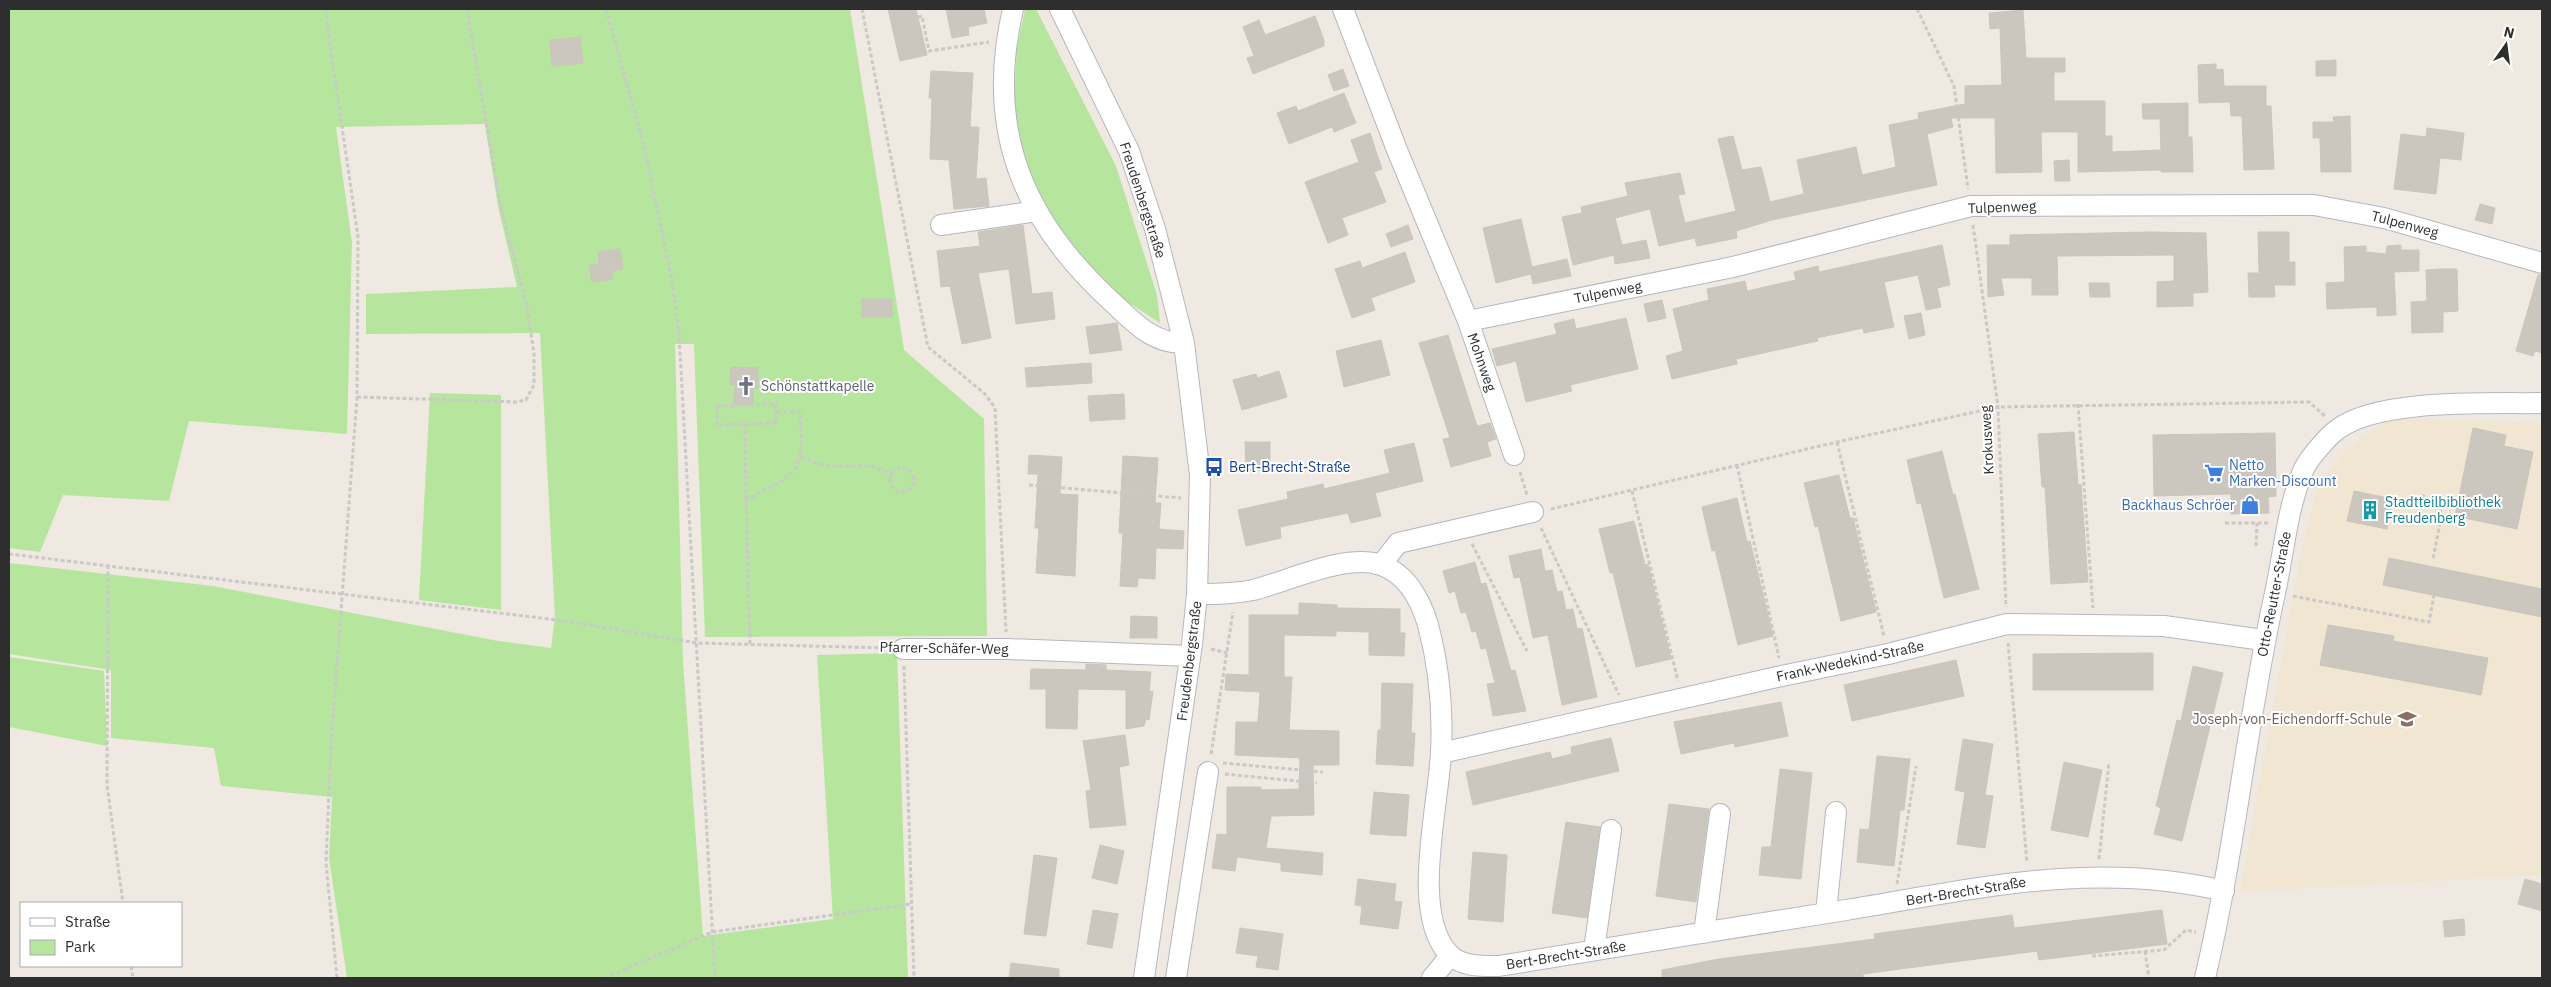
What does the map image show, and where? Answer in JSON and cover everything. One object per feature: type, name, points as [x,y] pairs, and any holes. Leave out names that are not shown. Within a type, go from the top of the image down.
[{"type":"street","points":[[1013,9],[1007,39],[1003,95],[1006,131],[1015,166],[1037,211],[1082,274],[1126,316],[1154,338],[1169,343],[1184,343]]},
{"type":"street","name":"Freudenbergstraße","points":[[1060,9],[1129,151],[1155,229],[1184,343],[1200,475],[1197,594],[1190,656],[1144,978]]},
{"type":"street","name":"Mohnweg","points":[[1343,9],[1396,150],[1468,321],[1514,455]]},
{"type":"street","name":"Tulpenweg","points":[[1468,321],[1733,267],[1971,206],[2314,205],[2384,218],[2542,263]]},
{"type":"street","points":[[941,225],[1037,211]]},
{"type":"street","name":"Otto-Reutter-Straße","points":[[2205,978],[2216,935],[2224,891],[2264,640],[2293,499],[2304,468],[2338,429],[2382,411],[2443,406],[2542,403]]},
{"type":"street","points":[[1381,565],[1398,543],[1533,512]]},
{"type":"street","points":[[1197,594],[1235,594],[1340,564],[1363,562],[1381,565],[1394,571],[1407,583],[1424,613],[1434,648],[1441,706],[1441,754],[1430,847],[1430,907],[1439,941],[1450,956],[1432,978]]},
{"type":"street","name":"Frank-Wedekind-Straße","points":[[1441,754],[1783,675],[1888,654],[2007,624],[2164,626],[2264,640]]},
{"type":"street","name":"Pfarrer-Schäfer-Weg","points":[[903,649],[1007,649],[1190,656]]},
{"type":"street","points":[[1176,978],[1209,767]]},
{"type":"street","points":[[1826,913],[1836,812]]},
{"type":"street","points":[[1704,933],[1720,814]]},
{"type":"street","points":[[1594,950],[1610,830]]},
{"type":"street","name":"Bert-Brecht-Straße","points":[[1450,956],[1465,963],[1490,966],[2028,880],[2097,877],[2165,879],[2224,891]]},
{"type":"path","points":[[325,9],[358,237],[357,397],[331,745],[326,863],[336,978]]},
{"type":"path","points":[[357,397],[516,402],[526,400],[534,385],[534,353],[526,302],[500,204],[467,9]]},
{"type":"path","points":[[606,9],[644,146],[672,281],[679,334],[715,978]]},
{"type":"path","points":[[862,9],[928,347],[985,394],[995,408],[1007,649]]},
{"type":"path","name":"Krokusweg","points":[[1917,9],[1954,86],[1998,407],[2007,624],[2028,880]]},
{"type":"path","points":[[918,17],[922,16],[929,51],[1007,39]]},
{"type":"path","points":[[1533,512],[1632,491],[1736,464],[1998,407],[2078,404],[2309,402],[2338,429]]},
{"type":"path","points":[[776,404],[776,412],[776,423],[717,425],[717,406],[776,404]]},
{"type":"path","points":[[2078,404],[2094,626]]},
{"type":"path","points":[[746,500],[790,477],[801,458],[800,412],[776,412]]},
{"type":"path","points":[[745,424],[750,644]]},
{"type":"path","points":[[1837,442],[1888,654]]},
{"type":"path","points":[[1514,455],[1533,512],[1627,712]]},
{"type":"path","points":[[801,458],[827,466],[872,466],[892,474]]},
{"type":"path","points":[[1736,464],[1783,675]]},
{"type":"path","points":[[900,468],[908,470],[913,476],[911,487],[905,491],[897,490],[890,482],[892,474],[900,468]]},
{"type":"path","points":[[1029,485],[1199,500]]},
{"type":"path","points":[[1632,491],[1682,699]]},
{"type":"path","points":[[2421,495],[2440,505],[2441,518],[2433,559]]},
{"type":"path","points":[[2256,546],[2257,522]]},
{"type":"path","points":[[2225,523],[2271,522]]},
{"type":"path","points":[[1464,528],[1527,651]]},
{"type":"path","name":"Pfarrer-Schäfer-Weg","points":[[9,554],[566,621],[697,643],[903,649]]},
{"type":"path","points":[[108,565],[107,785],[123,902]]},
{"type":"path","points":[[2275,592],[2429,622],[2434,596]]},
{"type":"path","points":[[1209,767],[1235,594]]},
{"type":"path","points":[[903,649],[914,978]]},
{"type":"path","points":[[2097,877],[2109,762]]},
{"type":"path","points":[[1894,902],[1916,766]]},
{"type":"path","points":[[1209,767],[1323,772]]},
{"type":"path","points":[[1209,767],[1317,783]]},
{"type":"path","points":[[605,978],[712,932],[911,904]]},
{"type":"path","points":[[2092,956],[2164,950],[2186,930],[2216,935]]},
{"type":"path","points":[[2145,951],[2149,978]]},
{"type":"shaded area","name":"Joseph-von-Eichendorff-Schule","points":[[2393,418],[2542,423],[2542,875],[2240,892],[2299,563],[2318,484],[2341,455],[2362,436]]},
{"type":"green space","points":[[9,9],[850,9],[904,350],[984,419],[987,636],[705,637],[694,344],[675,344],[683,662],[703,936],[833,919],[817,655],[897,653],[908,978],[347,978],[329,858],[332,797],[221,786],[214,748],[111,738],[111,670],[9,654],[9,563],[213,586],[498,641],[551,648],[555,617],[540,333],[366,334],[366,294],[517,287],[498,206],[485,124],[336,127],[352,243],[347,434],[189,421],[169,501],[63,495],[40,552],[9,548]]},
{"type":"green space","points":[[1025,9],[1036,9],[1116,166],[1157,295],[1160,323],[1109,290],[1043,209],[1021,154],[1014,104],[1017,46]]},
{"type":"green space","points":[[430,393],[501,395],[501,610],[419,600]]},
{"type":"green space","points":[[9,657],[104,671],[107,746],[9,727]]},
{"type":"building","points":[[888,9],[916,9],[927,55],[900,61]]},
{"type":"building","points":[[946,9],[984,9],[987,23],[968,27],[969,35],[952,38]]},
{"type":"building","points":[[2023,10],[2026,58],[2065,58],[2065,72],[2054,72],[2054,101],[2105,101],[2105,136],[2112,136],[2112,152],[2161,150],[2160,119],[2143,119],[2142,104],[2188,103],[2188,137],[2192,137],[2193,172],[2161,172],[2161,170],[2078,172],[2078,132],[2041,132],[2042,172],[1996,173],[1995,118],[1951,118],[1953,127],[1927,134],[1937,185],[1772,220],[1736,231],[1737,238],[1697,246],[1695,238],[1659,246],[1650,209],[1615,218],[1622,245],[1646,240],[1650,258],[1615,264],[1614,255],[1573,265],[1562,217],[1582,213],[1581,207],[1628,196],[1625,183],[1680,173],[1685,194],[1678,195],[1685,223],[1736,211],[1718,139],[1733,136],[1742,170],[1761,167],[1770,202],[1804,194],[1797,160],[1856,147],[1862,175],[1896,167],[1889,125],[1919,119],[1918,113],[1965,104],[1965,86],[2002,85],[2000,28],[1990,29],[1989,13]]},
{"type":"building","points":[[1315,16],[1324,40],[1324,46],[1253,74],[1247,58],[1254,56],[1243,27],[1259,20],[1265,35]]},
{"type":"building","points":[[580,37],[583,63],[552,66],[550,40]]},
{"type":"building","points":[[2336,60],[2336,76],[2316,76],[2316,61]]},
{"type":"building","points":[[2216,64],[2216,70],[2223,69],[2224,86],[2266,86],[2266,106],[2271,106],[2274,169],[2244,170],[2242,116],[2231,116],[2230,102],[2199,103],[2198,65]]},
{"type":"building","points":[[1343,69],[1349,86],[1334,91],[1328,75]]},
{"type":"building","points":[[931,71],[973,73],[970,127],[979,127],[976,179],[986,178],[989,206],[954,209],[949,160],[930,159],[932,98],[929,98]]},
{"type":"building","points":[[1344,93],[1356,123],[1334,132],[1332,127],[1289,144],[1277,113],[1296,106],[1298,111]]},
{"type":"building","points":[[2350,116],[2351,172],[2321,172],[2320,138],[2313,138],[2313,122],[2334,122],[2333,117]]},
{"type":"building","points":[[2427,128],[2464,133],[2461,160],[2440,158],[2436,194],[2394,189],[2401,134],[2426,137]]},
{"type":"building","points":[[1370,133],[1382,169],[1374,172],[1386,202],[1342,218],[1348,235],[1328,243],[1305,182],[1359,162],[1351,140]]},
{"type":"building","points":[[2069,160],[2070,181],[2055,181],[2054,161]]},
{"type":"building","points":[[2480,204],[2495,208],[2492,224],[2475,220]]},
{"type":"building","points":[[1521,219],[1532,267],[1567,259],[1571,276],[1533,284],[1531,274],[1496,283],[1483,228]]},
{"type":"building","points":[[1023,225],[1032,294],[1052,292],[1055,319],[1016,324],[1009,269],[978,273],[991,338],[962,344],[950,286],[941,287],[937,251],[980,246],[978,232]]},
{"type":"building","points":[[1408,225],[1413,239],[1391,247],[1386,234]]},
{"type":"building","points":[[2149,232],[2206,233],[2208,292],[2193,293],[2193,306],[2157,307],[2157,282],[2174,281],[2174,255],[2057,256],[2058,295],[2032,295],[2032,278],[2001,278],[2004,295],[1988,297],[1987,245],[2010,245],[2010,235]]},
{"type":"building","points":[[2258,232],[2289,232],[2289,262],[2295,262],[2295,285],[2274,285],[2275,297],[2249,297],[2248,273],[2259,273]]},
{"type":"building","points":[[1942,245],[1950,285],[1937,288],[1941,307],[1926,310],[1918,275],[1884,282],[1894,327],[1864,333],[1863,328],[1817,338],[1818,341],[1736,359],[1737,364],[1672,379],[1666,356],[1683,351],[1673,309],[1709,300],[1707,289],[1745,281],[1747,291],[1796,280],[1794,272],[1818,266],[1819,272]]},
{"type":"building","points":[[2401,245],[2401,250],[2419,250],[2419,271],[2394,272],[2396,315],[2377,316],[2377,307],[2327,309],[2326,283],[2345,282],[2344,247],[2366,246],[2366,252],[2386,254],[2387,246]]},
{"type":"building","points":[[620,249],[623,269],[611,271],[613,279],[592,282],[589,265],[599,264],[598,252]]},
{"type":"building","points":[[1405,252],[1415,282],[1371,298],[1375,310],[1352,318],[1335,269],[1360,261],[1362,268]]},
{"type":"building","points":[[2457,269],[2458,311],[2443,312],[2443,332],[2412,333],[2411,302],[2427,301],[2426,270]]},
{"type":"building","points":[[2538,275],[2542,275],[2542,353],[2535,351],[2533,356],[2516,351]]},
{"type":"building","points":[[2089,283],[2109,283],[2110,297],[2090,297]]},
{"type":"building","points":[[862,299],[892,299],[892,317],[862,317]]},
{"type":"building","points":[[1662,300],[1666,318],[1648,322],[1644,304]]},
{"type":"building","points":[[1921,313],[1925,335],[1909,339],[1904,316]]},
{"type":"building","points":[[1626,318],[1638,369],[1570,385],[1572,391],[1526,402],[1516,361],[1497,366],[1492,349],[1557,334],[1554,324],[1574,319],[1576,329]]},
{"type":"building","points":[[1117,323],[1122,350],[1090,354],[1086,327]]},
{"type":"building","points":[[1448,335],[1477,426],[1490,423],[1496,439],[1487,442],[1491,456],[1451,467],[1443,439],[1450,438],[1419,343]]},
{"type":"building","points":[[1381,340],[1390,375],[1344,387],[1336,351]]},
{"type":"building","points":[[1091,363],[1092,383],[1027,387],[1025,368]]},
{"type":"building","name":"Schönstattkapelle","points":[[731,367],[758,368],[758,388],[753,388],[753,404],[734,403],[735,385],[730,385]]},
{"type":"building","points":[[1279,371],[1287,397],[1242,410],[1233,380],[1256,374],[1257,378]]},
{"type":"building","points":[[1124,394],[1125,419],[1090,421],[1088,396]]},
{"type":"building","points":[[2473,428],[2506,435],[2504,446],[2533,452],[2517,529],[2455,516]]},
{"type":"building","points":[[2074,432],[2078,485],[2081,484],[2088,582],[2051,584],[2045,487],[2042,487],[2038,434]]},
{"type":"building","name":"Netto Marken-Discount","points":[[2275,433],[2276,496],[2268,497],[2269,513],[2231,514],[2231,494],[2154,496],[2153,435]]},
{"type":"building","points":[[1245,442],[1270,442],[1270,470],[1246,471]]},
{"type":"building","points":[[1414,443],[1423,481],[1375,493],[1381,516],[1351,523],[1348,513],[1280,527],[1281,538],[1246,546],[1238,510],[1288,499],[1287,492],[1323,484],[1324,489],[1390,473],[1384,450]]},
{"type":"building","points":[[1942,451],[1979,589],[1944,598],[1921,503],[1917,504],[1907,460]]},
{"type":"building","points":[[1029,455],[1062,457],[1060,494],[1078,495],[1075,576],[1036,573],[1039,528],[1035,528],[1038,474],[1028,474]]},
{"type":"building","points":[[1123,456],[1158,458],[1155,503],[1161,503],[1159,529],[1184,531],[1183,549],[1156,548],[1155,579],[1138,578],[1137,587],[1120,586],[1123,533],[1119,533]]},
{"type":"building","points":[[1839,475],[1850,518],[1853,518],[1876,612],[1841,621],[1818,526],[1815,527],[1804,483]]},
{"type":"building","name":"Stadtteilbibliothek Freudenberg","points":[[2354,491],[2393,499],[2387,529],[2347,521]]},
{"type":"building","points":[[1737,498],[1747,542],[1750,541],[1773,636],[1738,645],[1715,550],[1712,551],[1702,507]]},
{"type":"building","points":[[1634,521],[1645,565],[1648,564],[1671,659],[1636,667],[1613,573],[1610,573],[1599,529]]},
{"type":"building","points":[[1541,549],[1545,571],[1552,570],[1557,592],[1562,591],[1566,610],[1573,609],[1577,629],[1582,628],[1597,697],[1562,705],[1548,635],[1533,638],[1520,577],[1514,578],[1509,556]]},
{"type":"building","points":[[2389,558],[2542,589],[2542,617],[2383,585]]},
{"type":"building","points":[[1475,562],[1481,584],[1486,583],[1511,671],[1515,670],[1526,711],[1493,716],[1487,684],[1495,683],[1486,648],[1481,649],[1476,631],[1472,632],[1466,612],[1461,613],[1455,591],[1449,593],[1443,571]]},
{"type":"building","points":[[1299,603],[1337,605],[1337,608],[1400,609],[1400,633],[1405,633],[1404,656],[1369,655],[1369,632],[1336,631],[1336,636],[1284,635],[1284,677],[1292,677],[1289,730],[1339,731],[1339,765],[1313,765],[1314,815],[1271,816],[1266,848],[1323,853],[1322,875],[1281,871],[1281,863],[1237,857],[1235,871],[1212,868],[1217,834],[1227,835],[1227,787],[1261,787],[1261,790],[1299,789],[1300,758],[1235,755],[1236,722],[1258,722],[1260,692],[1225,690],[1226,674],[1249,675],[1249,615],[1299,615]]},
{"type":"building","points":[[1131,616],[1157,617],[1157,638],[1130,638]]},
{"type":"building","points":[[2328,625],[2394,636],[2393,641],[2488,658],[2481,695],[2320,665]]},
{"type":"building","points":[[2153,653],[2153,690],[2033,690],[2033,654]]},
{"type":"building","points":[[1956,660],[1964,696],[1852,721],[1844,685]]},
{"type":"building","points":[[1086,664],[1106,665],[1106,670],[1151,672],[1149,692],[1153,691],[1149,720],[1146,719],[1144,726],[1126,729],[1126,690],[1078,689],[1077,729],[1046,728],[1046,689],[1030,689],[1031,669],[1086,670]]},
{"type":"building","points":[[2193,666],[2223,673],[2182,841],[2154,834],[2161,808],[2156,806],[2177,720],[2181,721]]},
{"type":"building","points":[[1382,683],[1413,684],[1411,733],[1415,733],[1413,766],[1376,764],[1378,730],[1381,730]]},
{"type":"building","points":[[1781,702],[1788,736],[1735,747],[1734,743],[1681,754],[1674,722]]},
{"type":"building","points":[[1125,735],[1129,765],[1119,767],[1126,825],[1090,828],[1086,791],[1091,790],[1083,741]]},
{"type":"building","points":[[1611,738],[1619,771],[1473,805],[1466,772],[1550,752],[1552,759],[1572,754],[1571,747]]},
{"type":"building","points":[[1963,739],[1993,744],[1985,795],[1993,796],[1985,848],[1957,844],[1965,792],[1955,790]]},
{"type":"building","points":[[1877,756],[1910,759],[1904,810],[1900,810],[1894,866],[1857,862],[1860,829],[1869,830]]},
{"type":"building","points":[[2064,762],[2102,770],[2088,837],[2051,830]]},
{"type":"building","points":[[1780,769],[1812,773],[1801,879],[1759,875],[1762,847],[1771,847]]},
{"type":"building","points":[[1374,792],[1409,795],[1406,836],[1370,834]]},
{"type":"building","points":[[1669,804],[1709,809],[1696,902],[1656,896]]},
{"type":"building","points":[[1566,822],[1600,827],[1587,918],[1552,913]]},
{"type":"building","points":[[1100,845],[1124,851],[1117,884],[1092,878]]},
{"type":"building","points":[[1473,852],[1507,855],[1503,922],[1468,919]]},
{"type":"building","points":[[1034,855],[1057,858],[1046,936],[1024,934]]},
{"type":"building","points":[[1358,879],[1396,884],[1394,901],[1402,902],[1398,929],[1360,924],[1362,906],[1355,905]]},
{"type":"building","points":[[2525,879],[2542,884],[2542,911],[2518,904]]},
{"type":"building","points":[[1093,910],[1118,914],[1112,948],[1087,944]]},
{"type":"building","points":[[2162,910],[2167,944],[2039,960],[2037,951],[1863,974],[1863,978],[1662,978],[1662,970],[1719,959],[1875,939],[1874,934],[2012,915],[2014,928]]},
{"type":"building","points":[[2464,919],[2465,935],[2445,937],[2443,921]]},
{"type":"building","points":[[1240,928],[1283,934],[1278,970],[1256,967],[1258,956],[1236,953]]},
{"type":"building","points":[[1011,963],[1059,969],[1059,978],[1009,978]]},
{"type":"place","name":"Schönstattkapelle","points":[[746,386]]},
{"type":"place","name":"Bert-Brecht-Straße","points":[[1214,467]]},
{"type":"place","name":"Netto Marken-Discount","points":[[2214,473]]},
{"type":"place","name":"Backhaus Schröer","points":[[2250,505]]},
{"type":"place","name":"Stadtteilbibliothek Freudenberg","points":[[2370,510]]},
{"type":"place","name":"Joseph-von-Eichendorff-Schule","points":[[2407,719]]}]
